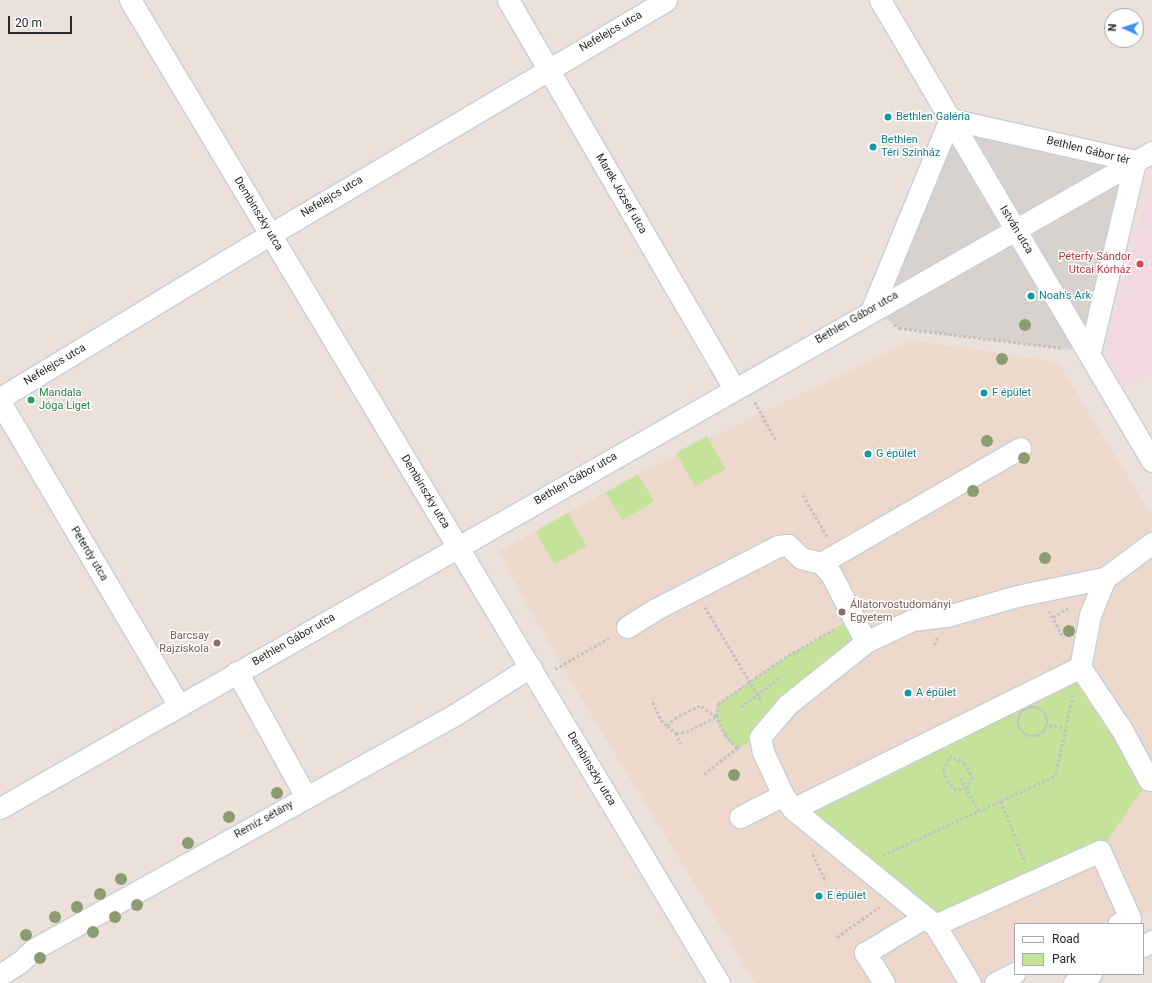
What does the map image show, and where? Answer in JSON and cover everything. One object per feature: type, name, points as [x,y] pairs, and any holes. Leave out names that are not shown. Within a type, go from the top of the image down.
[{"type":"street","name":"Dembinszky utca","points":[[130,0],[719,983]]},
{"type":"street","name":"Marek József utca","points":[[508,0],[548,69],[739,385]]},
{"type":"street","name":"Nefelejcs utca","points":[[0,398],[270,234],[666,0]]},
{"type":"street","name":"István utca","points":[[880,0],[1014,228],[1090,352],[1152,460]]},
{"type":"street","name":"Bethlen Gábor tér","points":[[950,119],[1143,156],[1090,352]]},
{"type":"street","points":[[872,309],[950,119]]},
{"type":"street","name":"Bethlen Gábor utca","points":[[0,808],[872,309],[1143,156]]},
{"type":"street","name":"Peterdy utca","points":[[0,402],[179,706]]},
{"type":"street","points":[[627,627],[695,589],[778,546],[788,545],[801,558],[829,558],[1020,448]]},
{"type":"street","points":[[970,983],[930,921],[788,802],[764,752],[760,737],[787,704],[866,642],[912,620],[947,616],[1017,596],[1105,578],[1152,543]]},
{"type":"street","points":[[829,558],[831,574],[866,642]]},
{"type":"street","points":[[1105,578],[1090,615],[1080,667],[1122,730],[1149,780]]},
{"type":"street","points":[[740,817],[788,802],[940,737],[1080,667]]},
{"type":"street","points":[[237,672],[298,801]]},
{"type":"street","name":"Remíz sétány","points":[[0,975],[20,962],[34,949],[456,714],[534,674]]},
{"type":"street","points":[[884,983],[865,953],[930,921],[1033,881],[1100,851],[1130,918],[1120,923]]},
{"type":"street","points":[[995,983],[1014,974]]},
{"type":"path","points":[[872,309],[899,328],[1090,352]]},
{"type":"path","points":[[739,385],[776,440]]},
{"type":"path","points":[[803,495],[829,558]]},
{"type":"path","points":[[695,589],[773,721]]},
{"type":"path","points":[[862,864],[1055,776],[1064,727],[1080,667],[1046,605],[1017,596]]},
{"type":"path","points":[[716,717],[718,704],[749,681],[853,616]]},
{"type":"path","points":[[534,674],[627,627]]},
{"type":"path","points":[[741,707],[782,676]]},
{"type":"path","points":[[653,702],[661,720],[676,733],[681,744]]},
{"type":"path","points":[[668,726],[677,717],[700,706],[716,717],[726,736],[737,748]]},
{"type":"path","points":[[1036,707],[1048,717],[1048,725],[1045,732],[1039,737],[1031,738],[1023,735],[1018,728],[1018,720],[1021,712],[1028,708],[1036,707]]},
{"type":"path","points":[[676,733],[686,732],[716,717]]},
{"type":"path","points":[[1048,725],[1064,727]]},
{"type":"path","points":[[704,774],[737,748],[760,737]]},
{"type":"path","points":[[940,737],[950,757],[965,763],[972,777],[967,789]]},
{"type":"path","points":[[950,757],[943,770],[948,783],[956,790],[967,789]]},
{"type":"path","points":[[960,778],[979,811]]},
{"type":"path","points":[[1001,801],[1033,881]]},
{"type":"path","points":[[837,937],[898,894]]},
{"type":"shaded area","points":[[950,119],[1135,161],[1090,352],[899,328],[872,309]]},
{"type":"shaded area","name":"Péterfy Sándor Utcai Kórház","points":[[1152,173],[1152,370],[1124,388],[1105,354]]},
{"type":"shaded area","name":"Állatorvostudományi Egyetem","points":[[911,340],[1058,362],[1152,516],[1152,910],[1127,923],[1014,923],[1014,975],[1006,983],[755,983],[565,672],[498,552],[638,474]]},
{"type":"green space","points":[[707,436],[725,469],[695,486],[676,453]]},
{"type":"green space","points":[[638,474],[654,502],[622,520],[606,492]]},
{"type":"green space","points":[[568,513],[586,546],[554,564],[536,531]]},
{"type":"green space","points":[[853,616],[866,642],[760,737],[737,748],[725,736],[716,717],[718,704],[784,658],[826,635]]},
{"type":"green space","points":[[1080,667],[1149,780],[1100,851],[935,925],[793,809]]},
{"type":"place","name":"Bethlen Galéria","points":[[888,117]]},
{"type":"place","name":"Bethlen Téri Színház","points":[[873,147]]},
{"type":"place","name":"Péterfy Sándor Utcai Kórház","points":[[1140,264]]},
{"type":"place","name":"Noah's Ark","points":[[1031,296]]},
{"type":"place","name":"F épület","points":[[984,393]]},
{"type":"place","name":"Mandala Jóga Liget","points":[[31,400]]},
{"type":"place","name":"G épület","points":[[868,454]]},
{"type":"place","name":"Állatorvostudományi Egyetem","points":[[842,612]]},
{"type":"place","name":"Barcsay Rajziskola","points":[[217,643]]},
{"type":"place","name":"A épület","points":[[908,693]]},
{"type":"place","name":"E épület","points":[[819,896]]}]
